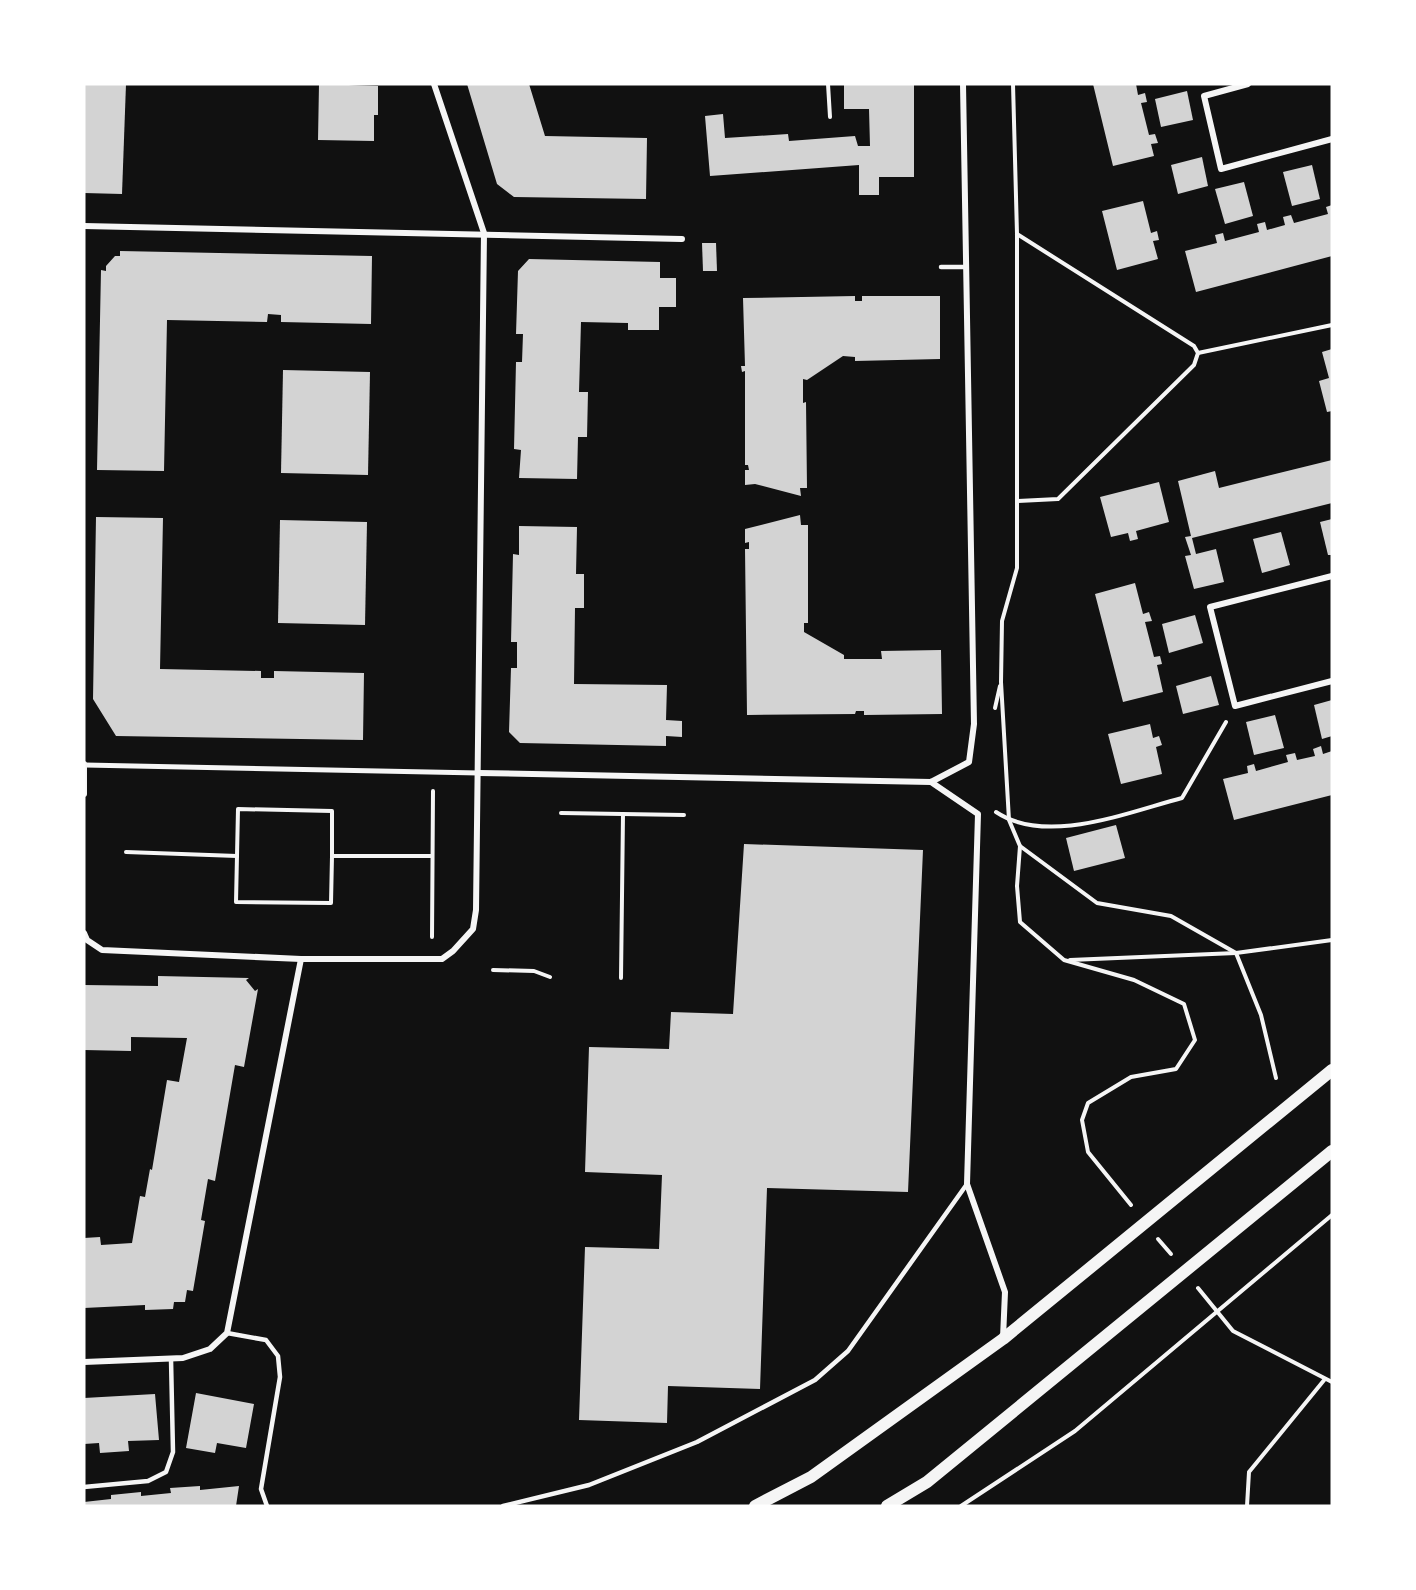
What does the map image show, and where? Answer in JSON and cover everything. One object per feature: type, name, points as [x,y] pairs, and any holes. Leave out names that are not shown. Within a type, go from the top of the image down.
[{"type":"main road","points":[[755,1506],[811,1477],[1003,1339],[1332,1070]]},
{"type":"main road","points":[[887,1506],[927,1482],[1332,1151]]},
{"type":"street","points":[[84,933],[87,940],[102,950],[301,958],[442,959],[453,951],[473,929],[476,910],[479,773],[484,233],[434,84]]},
{"type":"street","points":[[84,794],[84,764],[931,782],[969,762],[974,724],[963,84]]},
{"type":"street","points":[[1248,84],[1204,96],[1221,169],[1332,139]]},
{"type":"street","points":[[84,226],[682,239]]},
{"type":"street","points":[[1332,576],[1210,607],[1235,706],[1332,681]]},
{"type":"street","points":[[931,782],[978,814],[967,1184],[1005,1292],[1003,1339]]},
{"type":"street","points":[[84,1362],[183,1358],[210,1349],[227,1333],[301,958]]},
{"type":"lane","points":[[941,267],[966,267]]},
{"type":"lane","points":[[503,1506],[589,1485],[675,1450],[815,1380],[848,1351],[967,1184]]},
{"type":"lane","points":[[227,1333],[266,1340],[278,1356],[280,1377],[261,1490],[267,1506]]},
{"type":"lane","points":[[84,1487],[148,1481],[166,1472],[173,1452],[171,1359]]},
{"type":"path","points":[[828,84],[830,117]]},
{"type":"path","points":[[1013,84],[1017,234],[1017,568],[1002,621],[1001,682],[1009,820],[1020,846],[1017,885],[1020,922],[1064,960],[1134,980],[1184,1004],[1195,1041],[1176,1070],[1131,1077],[1088,1104],[1082,1120],[1089,1152]]},
{"type":"path","points":[[1017,234],[1194,346],[1198,353],[1194,365],[1058,499],[1018,501]]},
{"type":"path","points":[[1198,353],[1332,325]]},
{"type":"path","points":[[993,809],[1009,820],[1064,828],[1182,798],[1235,706]]},
{"type":"path","points":[[432,937],[433,772]]},
{"type":"path","points":[[238,809],[333,811],[332,856],[331,903],[236,902],[238,809]]},
{"type":"path","points":[[561,813],[684,815]]},
{"type":"path","points":[[621,978],[623,814]]},
{"type":"path","points":[[1020,846],[1097,903],[1171,916],[1236,953],[1261,1016],[1276,1078]]},
{"type":"path","points":[[126,852],[237,856]]},
{"type":"path","points":[[332,856],[432,856]]},
{"type":"path","points":[[1064,960],[1236,953],[1332,940]]},
{"type":"path","points":[[493,970],[534,971],[550,977]]},
{"type":"path","points":[[961,1506],[1075,1431],[1332,1215]]},
{"type":"path","points":[[1233,1331],[1332,1382]]},
{"type":"path","points":[[1247,1506],[1249,1472],[1325,1378]]},
{"type":"building","points":[[84,84],[126,84],[122,194],[84,193]]},
{"type":"building","points":[[319,84],[378,86],[378,115],[374,115],[374,141],[318,140]]},
{"type":"building","points":[[467,84],[529,84],[545,136],[647,138],[646,199],[514,197],[497,184]]},
{"type":"building","points":[[844,84],[914,84],[914,177],[879,177],[879,195],[859,195],[859,165],[710,176],[705,116],[723,114],[725,138],[788,134],[789,141],[855,136],[858,146],[870,146],[869,109],[844,109]]},
{"type":"building","points":[[1093,84],[1136,84],[1138,95],[1145,93],[1147,102],[1141,103],[1149,135],[1155,134],[1158,143],[1151,144],[1154,156],[1113,166]]},
{"type":"building","points":[[1187,91],[1193,120],[1161,127],[1155,99]]},
{"type":"building","points":[[1202,157],[1208,186],[1178,194],[1171,165]]},
{"type":"building","points":[[1312,165],[1320,199],[1292,206],[1283,172]]},
{"type":"building","points":[[1244,182],[1253,216],[1225,224],[1215,189]]},
{"type":"building","points":[[1143,201],[1151,233],[1157,231],[1159,240],[1153,241],[1158,259],[1117,270],[1102,211]]},
{"type":"building","points":[[1332,205],[1332,256],[1196,292],[1185,251],[1217,243],[1215,235],[1223,233],[1225,241],[1259,232],[1257,224],[1265,222],[1267,230],[1285,225],[1283,217],[1291,215],[1294,223],[1328,214],[1326,207]]},
{"type":"building","points":[[702,243],[716,243],[717,271],[703,271]]},
{"type":"building","points":[[120,251],[372,256],[371,324],[281,322],[281,315],[268,314],[267,322],[167,320],[164,471],[97,470],[101,270],[106,271],[106,266],[115,256],[120,256]]},
{"type":"building","points":[[529,259],[660,262],[660,278],[676,278],[676,307],[659,307],[659,330],[628,330],[628,323],[581,322],[579,392],[588,392],[587,437],[578,437],[577,479],[519,478],[521,450],[514,449],[516,362],[522,362],[523,334],[516,334],[518,271]]},
{"type":"building","points":[[855,296],[855,301],[862,301],[862,296],[940,296],[940,359],[855,361],[855,357],[843,356],[807,380],[803,379],[803,403],[806,402],[807,488],[800,488],[801,496],[755,484],[745,485],[745,470],[749,470],[748,465],[745,465],[745,371],[742,372],[741,366],[745,366],[743,298]]},
{"type":"building","points":[[1332,349],[1332,411],[1327,412],[1319,381],[1329,378],[1322,352]]},
{"type":"building","points":[[283,370],[370,372],[368,475],[281,473]]},
{"type":"building","points":[[1332,460],[1332,503],[1192,538],[1196,554],[1216,549],[1224,582],[1194,589],[1185,556],[1191,555],[1185,537],[1191,536],[1178,481],[1215,471],[1219,488]]},
{"type":"building","points":[[1159,482],[1169,522],[1136,531],[1138,539],[1130,541],[1128,533],[1111,537],[1100,497]]},
{"type":"building","points":[[800,515],[801,525],[808,525],[808,623],[804,623],[804,632],[844,655],[844,659],[882,659],[881,651],[941,650],[942,714],[864,715],[864,711],[856,711],[855,714],[747,715],[745,549],[749,549],[749,542],[745,543],[745,529]]},
{"type":"building","points":[[96,517],[163,518],[160,669],[261,671],[261,678],[274,678],[274,671],[364,673],[363,740],[116,736],[93,699]]},
{"type":"building","points":[[1332,519],[1332,555],[1328,555],[1320,522]]},
{"type":"building","points":[[280,520],[367,522],[365,625],[278,623]]},
{"type":"building","points":[[519,526],[577,527],[576,574],[584,574],[584,608],[575,608],[574,684],[667,685],[666,720],[682,721],[682,737],[666,736],[666,746],[520,743],[509,732],[511,668],[517,668],[517,642],[511,642],[513,554],[519,555]]},
{"type":"building","points":[[1281,532],[1290,565],[1262,573],[1253,539]]},
{"type":"building","points":[[1135,583],[1143,614],[1149,612],[1152,621],[1145,622],[1154,657],[1160,656],[1162,664],[1157,665],[1163,692],[1123,702],[1095,594]]},
{"type":"building","points":[[1195,615],[1203,643],[1169,653],[1162,624]]},
{"type":"building","points":[[1211,676],[1219,705],[1183,714],[1176,686]]},
{"type":"building","points":[[1332,700],[1332,736],[1322,739],[1314,705]]},
{"type":"building","points":[[1275,715],[1284,748],[1254,755],[1246,722]]},
{"type":"building","points":[[1150,724],[1153,738],[1159,736],[1162,745],[1156,747],[1162,774],[1121,784],[1108,734]]},
{"type":"building","points":[[1321,746],[1323,754],[1332,751],[1332,795],[1234,820],[1223,779],[1248,773],[1247,766],[1254,764],[1256,771],[1288,762],[1286,755],[1295,753],[1297,760],[1315,756],[1313,749]]},
{"type":"building","points":[[1116,825],[1125,858],[1074,871],[1066,838]]},
{"type":"building","points":[[744,844],[923,850],[908,1192],[767,1188],[760,1389],[668,1386],[667,1423],[579,1420],[585,1247],[659,1249],[662,1175],[585,1172],[589,1047],[669,1049],[671,1012],[733,1014]]},
{"type":"building","points":[[158,976],[249,978],[246,980],[255,991],[258,989],[244,1067],[235,1065],[215,1181],[208,1179],[201,1220],[205,1221],[193,1291],[187,1290],[185,1302],[174,1302],[173,1309],[145,1310],[145,1305],[84,1308],[84,1238],[100,1237],[101,1245],[132,1243],[140,1196],[145,1197],[150,1169],[152,1170],[167,1080],[179,1082],[187,1038],[131,1037],[131,1051],[84,1050],[84,985],[158,986]]},
{"type":"building","points":[[196,1393],[254,1404],[246,1448],[217,1443],[215,1453],[186,1448]]},
{"type":"building","points":[[155,1394],[159,1440],[128,1441],[129,1451],[100,1453],[99,1443],[84,1444],[84,1398]]},
{"type":"building","points":[[200,1486],[200,1490],[239,1486],[236,1506],[84,1506],[84,1502],[111,1499],[111,1495],[141,1492],[141,1496],[171,1493],[170,1488]]}]
